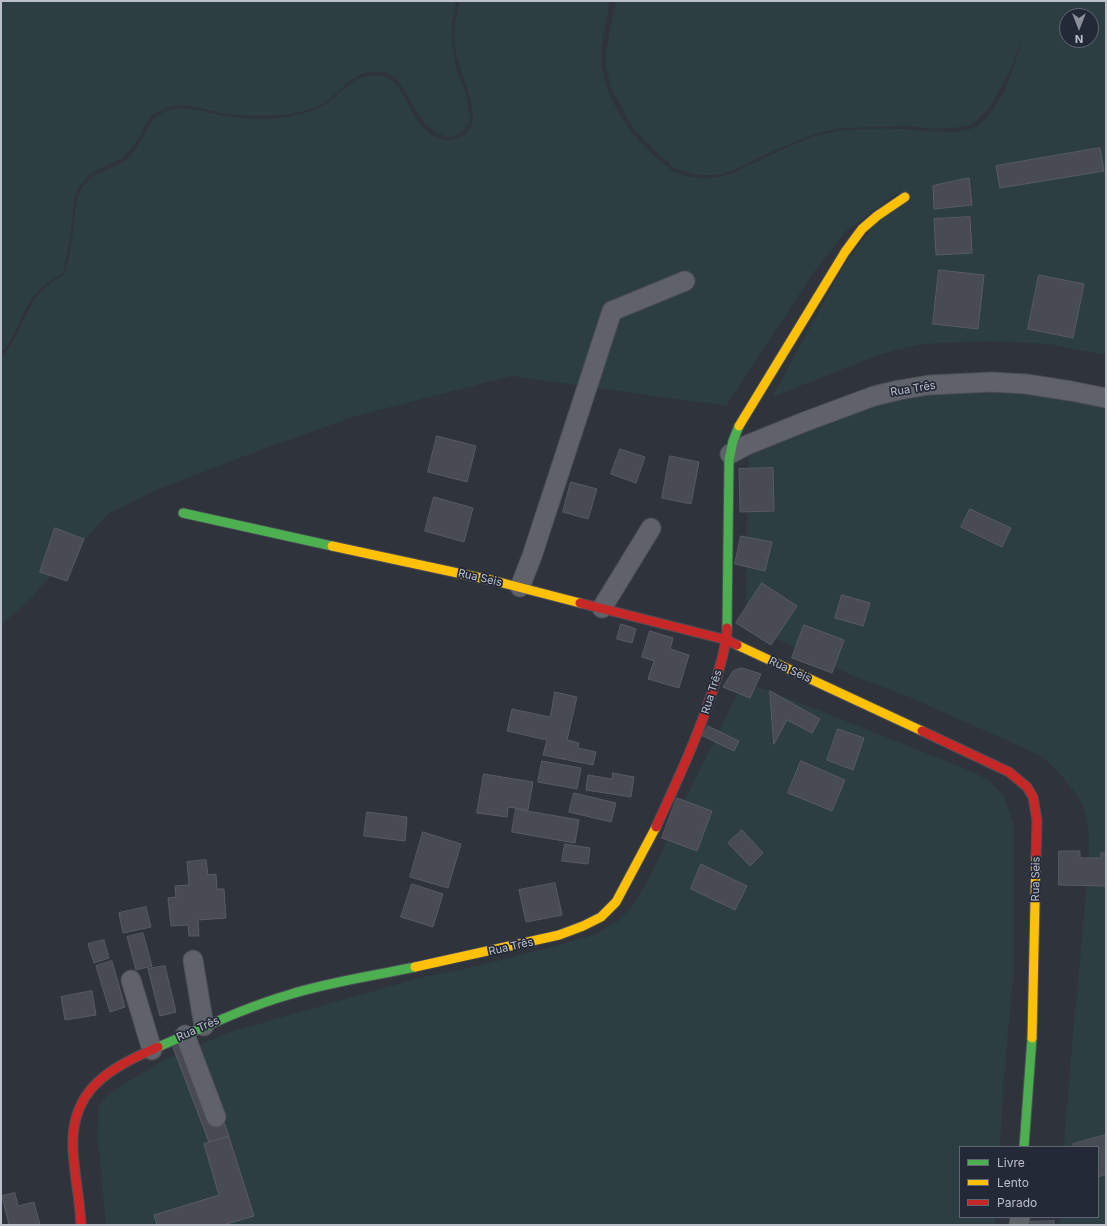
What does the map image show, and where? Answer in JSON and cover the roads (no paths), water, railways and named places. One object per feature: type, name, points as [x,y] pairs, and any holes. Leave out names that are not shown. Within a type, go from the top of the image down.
[{"type":"street","name":"Rua Três","points":[[81,1225],[73,1148],[76,1116],[87,1093],[112,1071],[152,1050],[204,1026],[304,990],[523,944],[559,935],[601,917],[616,902],[656,826],[702,724],[727,640],[728,481],[730,454],[738,425],[849,246],[862,229],[877,216],[905,197]]},
{"type":"street","points":[[520,587],[532,556],[612,311],[685,281]]},
{"type":"street","name":"Rua Três","points":[[730,454],[760,440],[874,396],[907,388],[992,382],[1026,384],[1106,398]]},
{"type":"street","name":"Rua Seis","points":[[183,513],[520,587],[727,640],[1009,772],[1023,782],[1032,792],[1037,820],[1032,1031],[1024,1146]]},
{"type":"street","points":[[602,608],[651,528]]},
{"type":"street","points":[[193,960],[204,1026]]},
{"type":"street","points":[[131,980],[152,1050]]},
{"type":"street","points":[[185,1035],[216,1117]]}]
